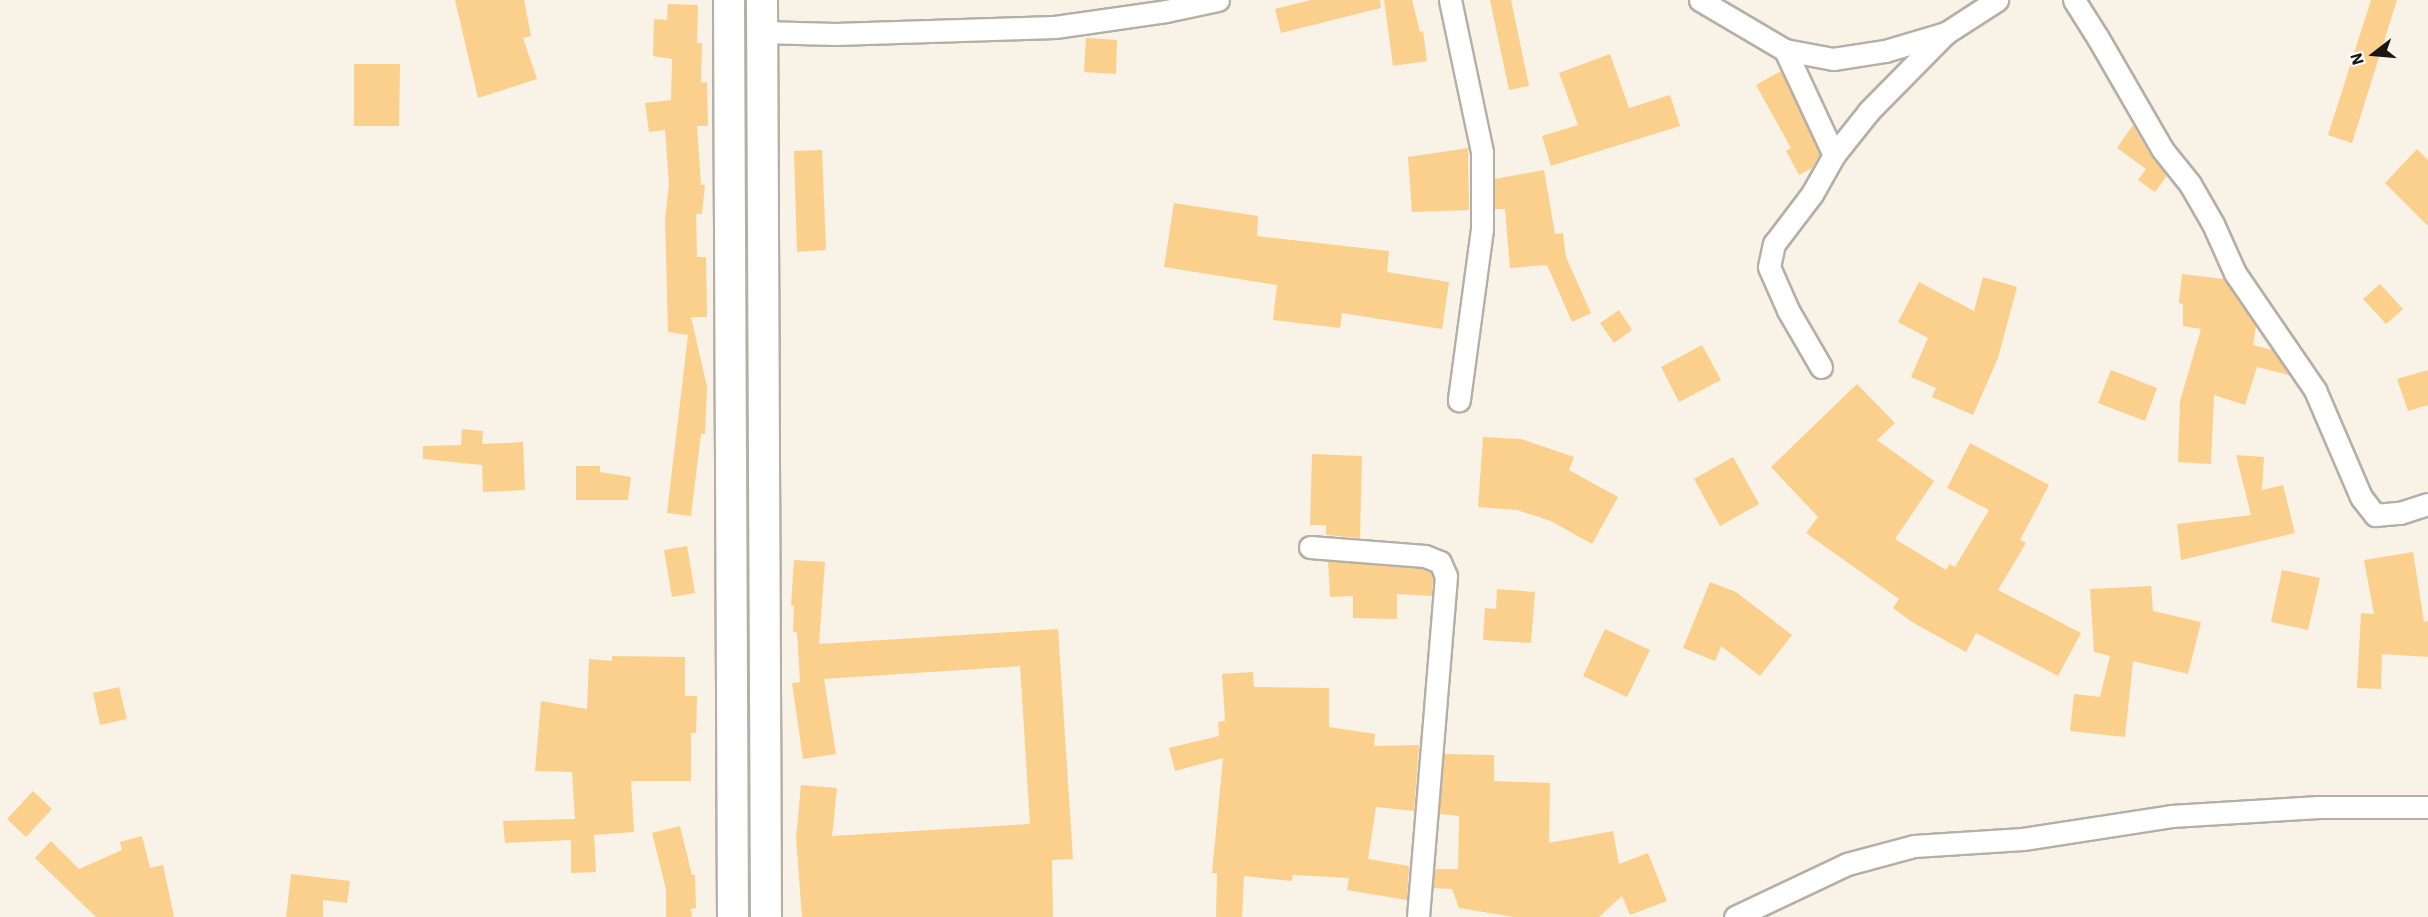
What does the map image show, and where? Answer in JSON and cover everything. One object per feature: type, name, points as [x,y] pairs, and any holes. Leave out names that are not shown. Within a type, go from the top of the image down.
[{"type":"main road","points":[[729,0],[733,917]]},
{"type":"main road","points":[[762,0],[766,917]]},
{"type":"main road","points":[[732,527],[766,528]]},
{"type":"street","points":[[761,32],[835,34],[1055,27],[1166,11],[1218,0]]},
{"type":"street","points":[[1450,0],[1482,152],[1482,229],[1460,399]]},
{"type":"street","points":[[1700,0],[1785,50],[1833,58],[1885,51],[1946,33]]},
{"type":"street","points":[[1821,367],[1788,310],[1769,267],[1774,244],[1812,194],[1834,155],[1869,111],[1946,33],[1997,0]]},
{"type":"street","points":[[2074,0],[2162,149],[2190,184],[2213,224],[2235,273],[2315,390],[2361,497],[2375,515],[2400,513],[2428,504]]},
{"type":"street","points":[[1785,50],[1834,155]]},
{"type":"street","points":[[1310,547],[1425,556],[1440,562],[1446,576],[1418,917]]},
{"type":"street","points":[[1735,917],[1847,864],[1914,846],[2023,839],[2172,816],[2319,807],[2428,807]]},
{"type":"building","points":[[455,0],[524,0],[531,36],[523,38],[537,79],[478,98]]},
{"type":"building","points":[[1311,0],[1380,0],[1381,8],[1281,33],[1275,9]]},
{"type":"building","points":[[1384,0],[1412,0],[1420,32],[1423,31],[1427,61],[1393,66]]},
{"type":"building","points":[[1490,0],[1511,0],[1529,86],[1509,90]]},
{"type":"building","points":[[2371,0],[2397,0],[2352,143],[2328,135]]},
{"type":"building","points":[[668,4],[698,5],[697,43],[702,43],[701,83],[707,82],[708,126],[697,126],[701,185],[705,185],[702,214],[696,214],[697,257],[706,257],[707,317],[691,317],[707,387],[705,434],[701,434],[691,516],[667,513],[688,335],[668,332],[665,219],[669,184],[665,130],[649,132],[645,103],[671,100],[672,59],[653,56],[654,19],[667,20]]},
{"type":"building","points":[[1086,38],[1117,40],[1116,74],[1084,72]]},
{"type":"building","points":[[1610,54],[1629,108],[1670,95],[1680,126],[1551,166],[1542,136],[1578,125],[1559,73]]},
{"type":"building","points":[[354,64],[400,64],[399,126],[354,126]]},
{"type":"building","points":[[1781,71],[1820,154],[1812,168],[1799,175],[1786,151],[1791,148],[1756,85]]},
{"type":"building","points":[[2133,125],[2151,156],[2167,175],[2155,192],[2138,180],[2146,169],[2117,148]]},
{"type":"building","points":[[1468,148],[1469,210],[1412,212],[1408,157]]},
{"type":"building","points":[[2417,149],[2428,160],[2428,226],[2385,183]]},
{"type":"building","points":[[822,150],[826,250],[797,252],[794,151]]},
{"type":"building","points":[[1544,170],[1555,234],[1563,233],[1566,257],[1591,313],[1572,322],[1547,265],[1510,268],[1505,209],[1495,209],[1495,179]]},
{"type":"building","points":[[1174,203],[1258,216],[1257,236],[1389,251],[1387,272],[1449,282],[1442,329],[1342,313],[1340,328],[1273,320],[1277,285],[1164,267]]},
{"type":"building","points":[[2182,274],[2224,279],[2256,326],[2253,345],[2272,350],[2289,375],[2257,367],[2245,405],[2214,395],[2211,464],[2178,462],[2180,401],[2201,329],[2183,326],[2183,304],[2179,303]]},
{"type":"building","points":[[1983,277],[2017,287],[1998,358],[1973,415],[1932,397],[1936,388],[1911,377],[1928,338],[1898,322],[1919,282],[1974,311]]},
{"type":"building","points":[[2380,284],[2403,309],[2386,324],[2363,299]]},
{"type":"building","points":[[1619,310],[1632,330],[1614,343],[1600,323]]},
{"type":"building","points":[[1702,345],[1721,380],[1679,402],[1661,367]]},
{"type":"building","points":[[2111,370],[2157,388],[2145,421],[2098,403]]},
{"type":"building","points":[[2428,370],[2428,405],[2408,411],[2397,379]]},
{"type":"building","points":[[1857,384],[1895,423],[1877,440],[1934,481],[1895,539],[1946,570],[1950,564],[1955,567],[1989,510],[1947,488],[1970,443],[2049,485],[2020,540],[2026,543],[1998,590],[2081,633],[2058,676],[1976,633],[1966,652],[1912,622],[1893,608],[1899,599],[1806,533],[1818,517],[1771,467]]},
{"type":"building","points":[[462,429],[483,431],[482,444],[523,442],[525,490],[483,492],[482,465],[423,459],[423,446],[461,445]]},
{"type":"building","points":[[1483,437],[1521,439],[1574,457],[1569,470],[1618,497],[1592,544],[1551,521],[1517,510],[1478,507]]},
{"type":"building","points":[[1312,454],[1362,456],[1360,538],[1326,535],[1326,525],[1310,525]]},
{"type":"building","points":[[2236,455],[2264,457],[2262,490],[2283,485],[2295,533],[2181,560],[2177,524],[2251,515]]},
{"type":"building","points":[[1733,457],[1759,504],[1720,526],[1694,479]]},
{"type":"building","points":[[576,466],[600,466],[600,472],[631,477],[628,500],[576,500]]},
{"type":"building","points":[[687,546],[695,593],[672,597],[664,550]]},
{"type":"building","points":[[2413,552],[2424,622],[2428,621],[2428,657],[2382,654],[2381,689],[2357,688],[2361,613],[2374,614],[2364,560]]},
{"type":"building","points":[[794,560],[825,562],[819,644],[1058,629],[1073,859],[1052,860],[1053,917],[802,917],[796,838],[801,785],[837,788],[832,836],[1030,824],[1020,666],[824,679],[836,754],[803,759],[792,683],[800,682],[797,632],[793,632],[794,606],[791,605]]},
{"type":"building","points":[[1328,561],[1422,569],[1430,572],[1433,578],[1432,596],[1397,594],[1397,619],[1353,618],[1353,596],[1330,597]]},
{"type":"building","points":[[2282,570],[2320,578],[2308,630],[2271,622]]},
{"type":"building","points":[[1710,582],[1736,592],[1792,635],[1760,676],[1721,646],[1715,661],[1683,648]]},
{"type":"building","points":[[2151,586],[2153,611],[2201,622],[2188,674],[2133,661],[2125,737],[2070,731],[2074,694],[2100,697],[2110,656],[2094,652],[2090,589]]},
{"type":"building","points":[[1497,589],[1535,592],[1531,643],[1483,640],[1485,608],[1496,609]]},
{"type":"building","points":[[1605,629],[1650,650],[1627,697],[1583,676]]},
{"type":"building","points":[[612,656],[685,657],[685,696],[697,696],[696,733],[691,733],[691,781],[631,781],[634,832],[594,835],[596,872],[571,873],[571,840],[505,843],[503,821],[575,819],[572,772],[535,771],[541,701],[587,709],[589,659],[612,661]]},
{"type":"building","points":[[1253,672],[1254,687],[1329,688],[1329,727],[1375,734],[1374,746],[1419,745],[1414,811],[1376,807],[1368,859],[1409,866],[1407,900],[1347,890],[1349,878],[1293,875],[1292,881],[1244,876],[1242,917],[1216,917],[1217,873],[1212,873],[1223,758],[1175,771],[1169,748],[1219,736],[1218,722],[1225,721],[1222,674]]},
{"type":"building","points":[[119,687],[127,719],[100,725],[93,693]]},
{"type":"building","points":[[1444,754],[1494,755],[1494,781],[1550,783],[1549,843],[1613,831],[1619,864],[1648,853],[1667,901],[1630,915],[1622,896],[1599,917],[1514,917],[1459,908],[1452,889],[1433,888],[1435,869],[1458,869],[1459,816],[1439,814]]},
{"type":"building","points":[[33,791],[52,809],[26,837],[7,819]]},
{"type":"building","points":[[680,826],[692,875],[695,875],[696,908],[691,909],[692,917],[666,917],[666,889],[652,833]]},
{"type":"building","points":[[142,836],[150,868],[163,865],[174,917],[96,917],[35,858],[51,841],[79,869],[122,850],[120,842]]},
{"type":"building","points":[[291,874],[350,881],[347,903],[323,900],[323,917],[286,917]]}]
